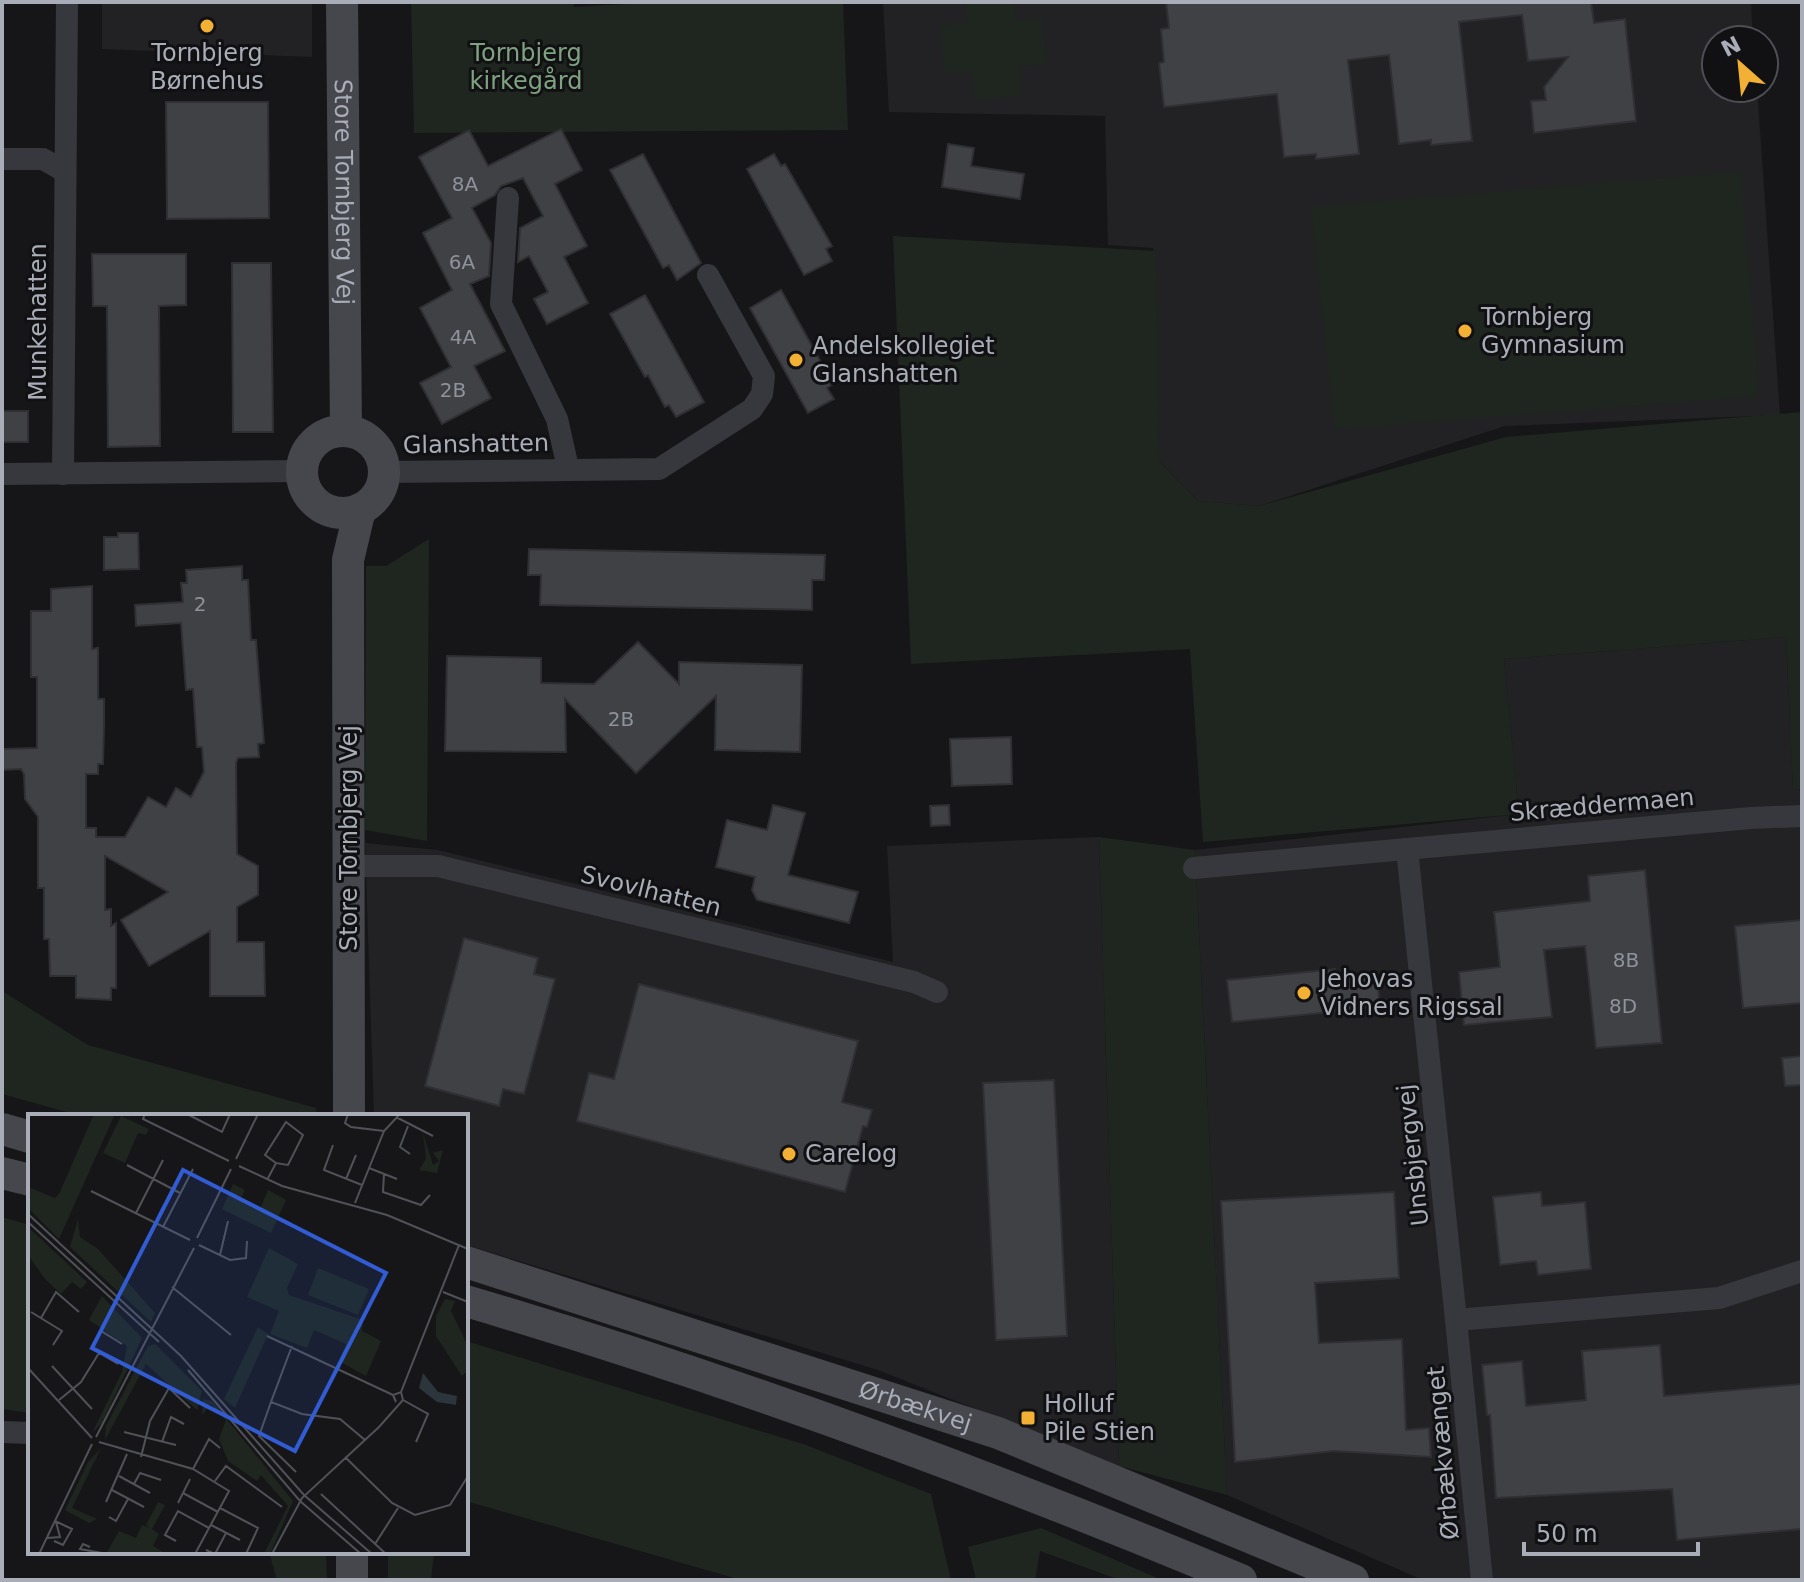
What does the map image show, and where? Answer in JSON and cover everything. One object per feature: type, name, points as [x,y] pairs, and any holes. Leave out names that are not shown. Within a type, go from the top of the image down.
[{"type":"main road","name":"Store Tornbjerg Vej","points":[[342,2],[346,430]]},
{"type":"main road","points":[[346,430],[358,433],[378,448],[385,472],[378,494],[345,510],[309,495],[302,471],[311,446],[321,437],[346,430]]},
{"type":"main road","name":"Store Tornbjerg Vej","points":[[345,510],[348,560],[349,1114]]},
{"type":"main road","points":[[2,1129],[28,1136]]},
{"type":"main road","points":[[2,1173],[28,1180]]},
{"type":"main road","name":"Ørbækvej","points":[[468,1263],[998,1433],[1353,1580]]},
{"type":"main road","name":"Ørbækvej","points":[[468,1302],[615,1345],[789,1404],[1062,1505],[1241,1580]]},
{"type":"main road","points":[[352,1554],[352,1580]]},
{"type":"street","name":"Munkehatten","points":[[63,474],[67,2]]},
{"type":"street","points":[[2,159],[43,159],[64,171]]},
{"type":"street","name":"Glanshatten","points":[[508,198],[501,304],[557,419],[568,468]]},
{"type":"street","name":"Glanshatten","points":[[385,472],[659,469],[752,409],[762,394],[764,376],[708,275]]},
{"type":"street","points":[[2,474],[302,471]]},
{"type":"street","name":"Skræddermaen","points":[[1407,849],[1802,816]]},
{"type":"street","points":[[1194,868],[1407,849]]},
{"type":"street","name":"Unsbjergvej","points":[[1407,849],[1456,1320]]},
{"type":"street","name":"Svovlhatten","points":[[349,866],[438,866],[914,982],[937,992]]},
{"type":"street","points":[[1456,1320],[1719,1298],[1802,1271]]},
{"type":"street","name":"Ørbækvænget","points":[[1456,1320],[1482,1580]]},
{"type":"street","points":[[2,1432],[28,1433]]},
{"type":"shaded area","name":"Tornbjerg Børnehus","points":[[102,2],[312,2],[312,57],[102,49]]},
{"type":"shaded area","name":"Tornbjerg Gymnasium","points":[[883,2],[1751,2],[1752,24],[1700,24],[1700,104],[1758,104],[1780,415],[1505,426],[1259,506],[1198,501],[1159,461],[1153,248],[1108,245],[1105,116],[889,112]]},
{"type":"shaded area","points":[[1786,637],[1793,788],[1802,790],[1802,1580],[1423,1580],[1227,1495],[1195,850],[1519,814],[1504,659]]},
{"type":"shaded area","points":[[1099,837],[1119,1466],[878,1370],[468,1246],[468,1114],[374,1114],[365,843],[438,850],[893,962],[887,846]]},
{"type":"green space","name":"Tornbjerg kirkegård","points":[[411,2],[573,2],[574,7],[662,2],[843,2],[848,130],[414,133]]},
{"type":"green space","points":[[965,2],[1014,2],[1015,21],[1042,18],[1046,64],[1019,66],[1021,95],[974,100],[971,71],[944,73],[940,26],[967,23]]},
{"type":"green space","points":[[1741,172],[1759,396],[1335,429],[1311,207]]},
{"type":"green space","points":[[893,236],[1156,251],[1159,461],[1198,501],[1259,506],[1506,437],[1802,412],[1802,789],[1793,789],[1786,637],[1504,659],[1519,814],[1203,842],[1190,649],[911,664]]},
{"type":"green space","points":[[429,539],[427,841],[365,830],[366,566],[386,566]]},
{"type":"green space","points":[[1099,837],[1195,850],[1227,1495],[1119,1466]]},
{"type":"green space","points":[[2,991],[88,1045],[316,1108],[317,1114],[74,1114],[2,1094]]},
{"type":"green space","points":[[2,1217],[28,1224],[28,1413],[2,1409]]},
{"type":"green space","points":[[468,1342],[806,1445],[931,1494],[951,1580],[741,1580],[468,1502]]},
{"type":"green space","points":[[1041,1528],[1162,1580],[1120,1580],[1040,1551],[1035,1580],[976,1580],[968,1547]]},
{"type":"green space","points":[[270,1554],[326,1554],[327,1580],[277,1580]]},
{"type":"green space","points":[[388,1554],[434,1554],[431,1580],[388,1580]]},
{"type":"building","points":[[1166,2],[1591,2],[1594,23],[1625,19],[1636,121],[1534,133],[1531,101],[1546,100],[1544,87],[1568,57],[1528,61],[1522,15],[1459,22],[1472,141],[1431,145],[1431,140],[1399,144],[1389,55],[1348,60],[1359,154],[1316,159],[1316,154],[1284,157],[1277,94],[1164,107],[1159,63],[1164,62],[1161,29],[1169,28]]},
{"type":"building","points":[[166,102],[268,102],[269,218],[167,219]]},
{"type":"building","points":[[561,129],[582,170],[555,184],[587,246],[564,257],[588,303],[547,324],[534,299],[548,292],[529,256],[518,262],[520,228],[543,216],[523,178],[501,186],[495,195],[472,208],[491,243],[489,276],[470,284],[505,351],[474,366],[491,398],[442,424],[420,383],[451,367],[420,308],[452,290],[423,233],[452,218],[419,157],[469,130],[488,166]]},
{"type":"building","points":[[948,144],[974,148],[971,166],[1024,174],[1020,199],[942,187]]},
{"type":"building","points":[[643,154],[701,263],[677,280],[669,265],[663,268],[610,170]]},
{"type":"building","points":[[774,154],[781,166],[785,164],[832,246],[826,249],[832,261],[804,275],[747,169]]},
{"type":"building","points":[[92,254],[186,254],[186,305],[159,306],[160,446],[108,447],[107,306],[93,306]]},
{"type":"building","points":[[232,263],[271,263],[273,432],[233,432]]},
{"type":"building","name":"Andelskollegiet Glanshatten","points":[[781,290],[833,384],[827,388],[834,399],[808,413],[750,308]]},
{"type":"building","points":[[645,295],[704,402],[676,417],[669,405],[665,407],[648,375],[645,377],[610,314]]},
{"type":"building","points":[[2,411],[28,411],[28,442],[2,442]]},
{"type":"building","points":[[118,533],[138,533],[139,569],[104,570],[104,537],[118,537]]},
{"type":"building","points":[[529,549],[825,555],[824,580],[812,580],[812,610],[540,605],[541,575],[528,575]]},
{"type":"building","points":[[242,566],[242,580],[248,580],[251,640],[256,640],[264,743],[258,744],[259,757],[238,758],[236,763],[237,854],[258,866],[258,895],[237,907],[237,942],[264,942],[265,996],[210,996],[210,931],[149,966],[121,920],[168,892],[105,856],[105,910],[111,909],[111,926],[116,923],[116,988],[111,988],[111,1000],[76,998],[76,976],[50,976],[49,939],[44,939],[44,888],[38,888],[38,817],[25,799],[21,769],[2,770],[2,749],[37,748],[37,677],[31,677],[31,611],[51,611],[51,589],[92,586],[92,649],[98,648],[98,699],[104,699],[104,727],[103,764],[98,764],[98,774],[86,774],[86,828],[96,828],[96,837],[125,837],[148,797],[166,807],[176,788],[191,797],[204,772],[202,747],[197,747],[193,689],[186,690],[181,623],[136,626],[135,605],[183,602],[181,583],[187,583],[186,570]]},
{"type":"building","points":[[638,642],[679,684],[679,662],[802,665],[800,752],[715,750],[716,696],[636,773],[565,699],[566,752],[445,751],[447,656],[541,658],[541,683],[594,684]]},
{"type":"building","points":[[1011,737],[1012,784],[952,786],[950,739]]},
{"type":"building","points":[[773,805],[805,813],[788,875],[858,892],[849,923],[757,900],[752,890],[755,877],[716,867],[727,820],[767,830]]},
{"type":"building","points":[[949,805],[950,825],[931,826],[930,806]]},
{"type":"building","points":[[1645,870],[1662,1043],[1596,1048],[1585,946],[1544,950],[1552,1017],[1464,1025],[1459,972],[1500,967],[1494,912],[1590,901],[1588,876]]},
{"type":"building","points":[[1802,920],[1802,1003],[1743,1008],[1735,926]]},
{"type":"building","points":[[464,938],[538,958],[534,974],[555,979],[524,1094],[503,1089],[499,1106],[425,1086]]},
{"type":"building","name":"Jehovas Vidners Rigssal","points":[[1335,969],[1336,979],[1377,974],[1380,1007],[1232,1022],[1227,980]]},
{"type":"building","points":[[639,984],[858,1041],[842,1102],[872,1110],[867,1127],[863,1126],[845,1192],[577,1121],[589,1073],[614,1079]]},
{"type":"building","points":[[1802,1056],[1802,1085],[1785,1086],[1782,1058]]},
{"type":"building","points":[[1054,1080],[1067,1336],[996,1340],[983,1083]]},
{"type":"building","points":[[1394,1192],[1399,1278],[1315,1283],[1319,1343],[1402,1339],[1406,1430],[1429,1428],[1431,1457],[1334,1451],[1235,1462],[1221,1201]]},
{"type":"building","points":[[1541,1192],[1542,1206],[1585,1202],[1591,1269],[1538,1275],[1536,1261],[1500,1265],[1493,1197]]},
{"type":"building","points":[[1660,1345],[1664,1396],[1802,1384],[1802,1529],[1677,1540],[1672,1489],[1496,1498],[1490,1415],[1487,1415],[1482,1365],[1522,1361],[1526,1406],[1586,1400],[1582,1351]]},
{"type":"place","name":"Tornbjerg Børnehus","points":[[207,26]]},
{"type":"place","name":"Tornbjerg Gymnasium","points":[[1465,331]]},
{"type":"place","name":"Andelskollegiet Glanshatten","points":[[796,360]]},
{"type":"place","name":"Jehovas Vidners Rigssal","points":[[1304,993]]},
{"type":"place","name":"Carelog","points":[[789,1154]]},
{"type":"place","name":"Holluf Pile Stien","points":[[1028,1418]]}]
